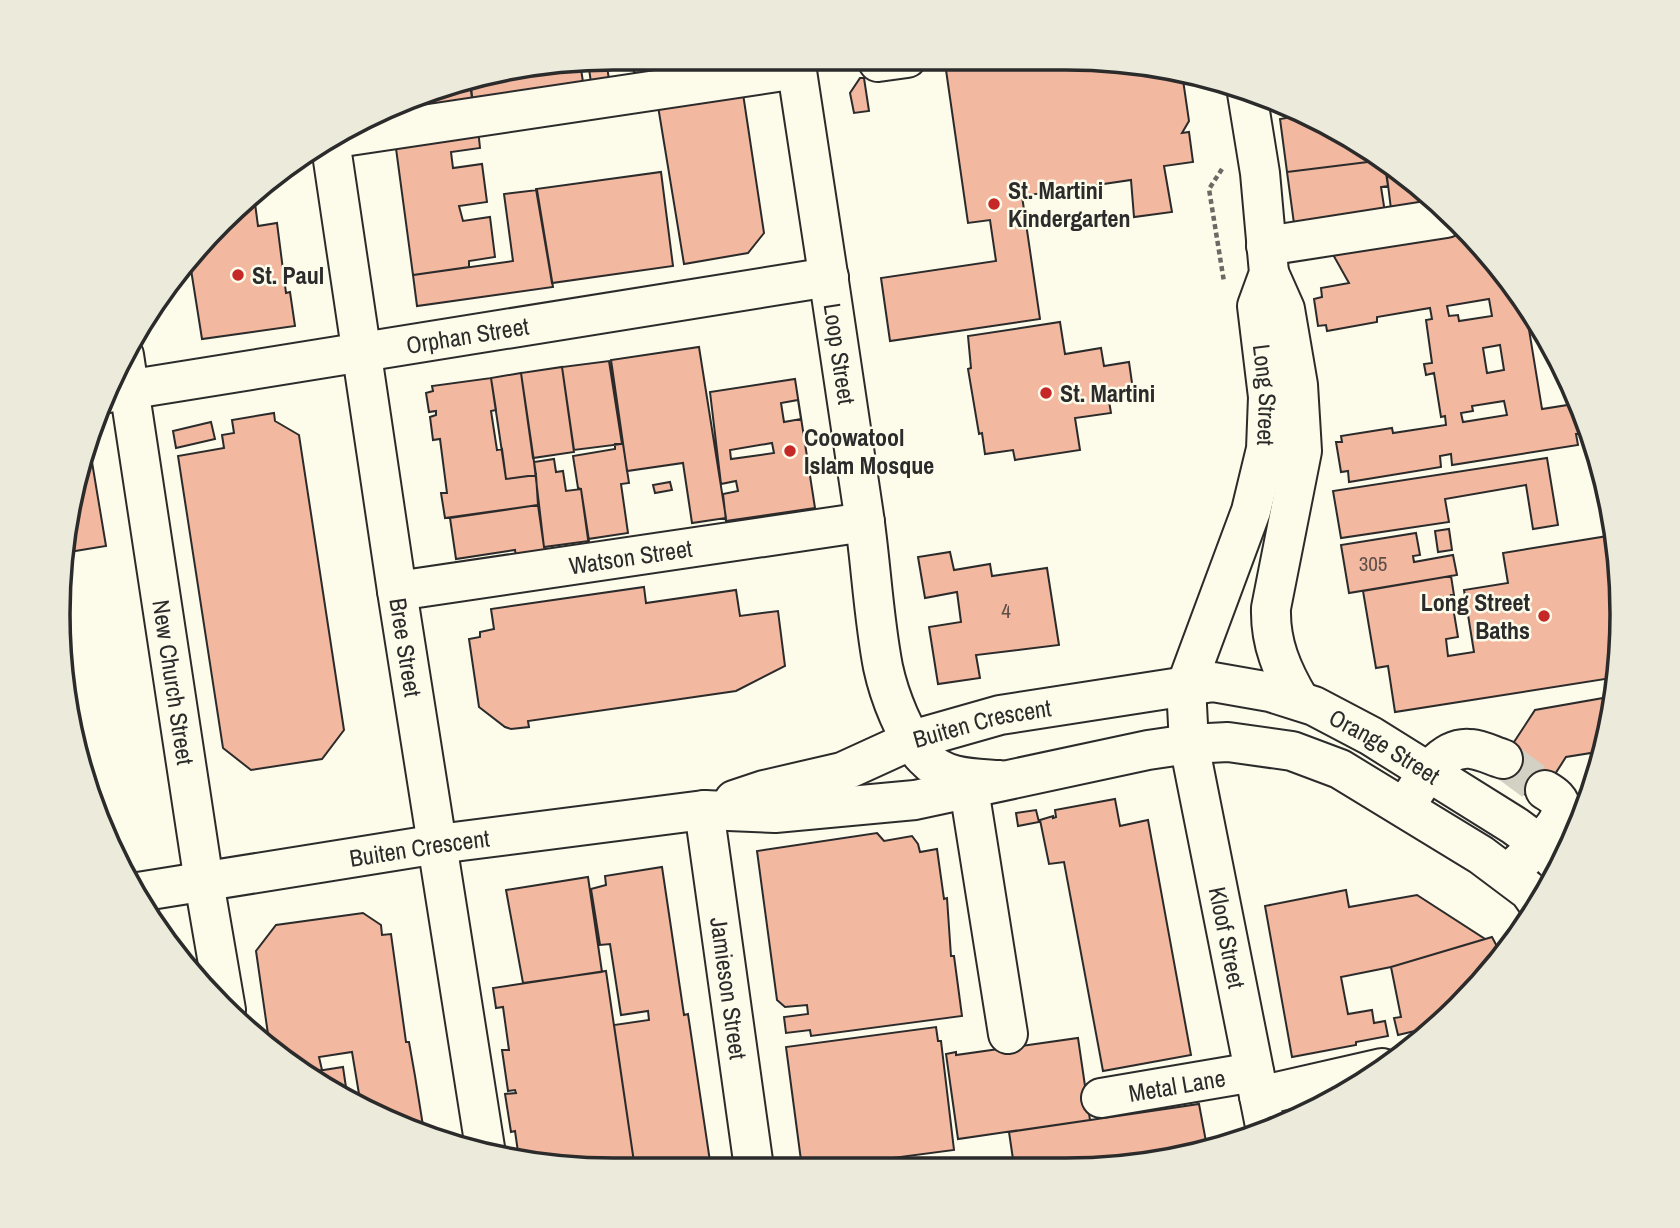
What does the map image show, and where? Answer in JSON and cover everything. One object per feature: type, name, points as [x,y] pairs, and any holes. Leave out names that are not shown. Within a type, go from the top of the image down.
[{"type":"street","points":[[358,134],[753,70]]},
{"type":"street","name":"Loop Street","points":[[797,70],[865,522],[884,668],[894,704],[912,740],[925,758],[939,770],[958,776],[1012,781]]},
{"type":"street","name":"Long Street","points":[[1186,687],[1251,510],[1265,449],[1268,397],[1256,306],[1268,259],[1260,173],[1248,102]]},
{"type":"street","name":"Bree Street","points":[[331,150],[397,591],[484,1142]]},
{"type":"street","points":[[1300,701],[1286,678],[1270,631],[1270,608],[1302,451],[1298,385],[1285,309],[1268,259],[1440,219]]},
{"type":"street","name":"Orphan Street","points":[[123,379],[362,352],[829,277]]},
{"type":"street","name":"New Church Street","points":[[121,384],[223,992]]},
{"type":"street","name":"Watson Street","points":[[397,591],[865,522]]},
{"type":"street","name":"Orange Street","points":[[1186,687],[1213,682],[1237,685],[1270,691],[1314,706],[1428,770],[1549,854]]},
{"type":"street","name":"Buiten Crescent","points":[[704,810],[764,790],[842,772],[912,740],[1000,715],[1186,687]]},
{"type":"street","name":"Kloof Street","points":[[1186,687],[1189,744],[1259,1100]]},
{"type":"street","name":"Orange Street","points":[[1189,744],[1228,742],[1292,751],[1340,769],[1507,874],[1532,895]]},
{"type":"street","name":"Buiten Crescent","points":[[146,891],[438,844],[704,810],[775,813],[915,800],[1189,744]]},
{"type":"street","points":[[1405,808],[1428,770],[1455,751],[1470,749],[1503,759]]},
{"type":"street","points":[[969,789],[1008,1034]]},
{"type":"street","points":[[1507,874],[1549,854],[1561,811],[1554,796],[1545,790]]},
{"type":"street","name":"Jamieson Street","points":[[704,810],[753,1158]]},
{"type":"street","name":"Metal Lane","points":[[1101,1098],[1259,1100],[1353,1076]]},
{"type":"building","points":[[608,70],[609,80],[591,83],[589,71]]},
{"type":"building","points":[[634,70],[674,70],[674,74],[635,80]]},
{"type":"building","points":[[674,70],[692,70],[674,74]]},
{"type":"building","name":"St. Martini Kindergarten","points":[[946,70],[1102,71],[1183,83],[1189,121],[1182,133],[1189,132],[1193,162],[1164,166],[1172,212],[1134,217],[1131,180],[1022,196],[1040,319],[890,341],[881,278],[996,261],[990,220],[968,223]]},
{"type":"building","points":[[581,71],[584,89],[473,105],[471,89],[508,80]]},
{"type":"building","points":[[860,78],[864,78],[869,111],[854,113],[850,93]]},
{"type":"building","points":[[742,87],[764,233],[748,253],[684,264],[657,100]]},
{"type":"building","points":[[471,90],[473,105],[407,111]]},
{"type":"building","points":[[1288,118],[1307,126],[1368,162],[1287,172],[1280,119]]},
{"type":"building","points":[[478,129],[480,148],[451,152],[453,168],[482,164],[487,202],[459,206],[463,221],[490,217],[495,257],[469,261],[469,267],[413,275],[395,141]]},
{"type":"building","points":[[1368,162],[1386,175],[1388,186],[1381,187],[1386,219],[1295,231],[1287,172]]},
{"type":"building","points":[[661,172],[673,266],[552,283],[536,189]]},
{"type":"building","points":[[1387,175],[1432,212],[1392,217]]},
{"type":"building","points":[[537,190],[553,287],[417,306],[413,275],[513,261],[504,194]]},
{"type":"building","name":"St. Paul","points":[[255,205],[258,226],[277,223],[286,293],[290,292],[295,326],[202,339],[191,272],[229,229]]},
{"type":"building","points":[[1453,231],[1498,283],[1529,329],[1542,409],[1568,405],[1579,433],[1576,434],[1578,445],[1452,465],[1451,454],[1440,456],[1441,467],[1349,482],[1348,471],[1341,472],[1336,442],[1342,442],[1341,436],[1392,428],[1393,433],[1446,425],[1445,416],[1441,417],[1434,373],[1426,375],[1424,364],[1432,363],[1426,320],[1432,319],[1430,308],[1377,317],[1377,322],[1327,331],[1326,325],[1318,326],[1314,299],[1322,297],[1321,288],[1349,283],[1331,251]],"holes":[[[1489,299],[1492,316],[1459,321],[1458,315],[1449,316],[1447,306]],[[1500,345],[1504,370],[1487,373],[1483,348]],[[1504,401],[1507,415],[1463,422],[1461,413],[1473,411],[1472,406]]]},
{"type":"building","name":"St. Martini","points":[[1060,322],[1065,354],[1101,348],[1104,366],[1129,362],[1133,390],[1108,395],[1111,413],[1075,418],[1080,450],[1015,460],[1013,450],[985,454],[968,369],[971,368],[968,336]]},
{"type":"building","points":[[699,347],[726,518],[692,523],[683,463],[627,471],[611,360]]},
{"type":"building","points":[[609,361],[622,444],[574,450],[562,367]]},
{"type":"building","points":[[562,367],[574,452],[533,458],[521,373]]},
{"type":"building","points":[[521,373],[536,475],[506,479],[491,378]]},
{"type":"building","points":[[491,378],[496,410],[491,411],[497,450],[502,449],[506,479],[536,475],[538,505],[445,518],[441,493],[447,493],[440,439],[433,440],[430,417],[436,415],[436,411],[429,412],[426,393],[433,391],[432,386]]},
{"type":"building","name":"Coowatool Islam Mosque","points":[[795,379],[815,508],[726,521],[723,494],[738,491],[736,481],[721,484],[710,392]],"holes":[[[772,443],[774,453],[731,459],[730,450]]]},
{"type":"building","points":[[798,400],[801,419],[784,422],[781,403]]},
{"type":"building","points":[[274,413],[275,421],[299,435],[344,730],[322,759],[251,770],[223,748],[178,456],[224,448],[222,435],[234,433],[232,420]]},
{"type":"building","points":[[211,422],[215,439],[176,448],[173,431]]},
{"type":"building","points":[[615,444],[623,444],[629,483],[621,484],[628,533],[588,539],[573,456],[615,449]]},
{"type":"building","points":[[1547,458],[1558,525],[1533,529],[1526,485],[1445,499],[1449,522],[1341,538],[1333,491]]},
{"type":"building","points":[[554,459],[556,472],[563,471],[566,491],[581,489],[589,541],[544,547],[534,462]]},
{"type":"building","points":[[92,463],[106,546],[74,551],[80,508]]},
{"type":"building","points":[[670,482],[672,490],[655,493],[653,485]]},
{"type":"building","points":[[538,505],[547,553],[516,557],[515,550],[456,559],[450,518]]},
{"type":"building","points":[[1449,529],[1452,550],[1438,552],[1435,531]]},
{"type":"building","points":[[1416,533],[1420,555],[1413,556],[1414,562],[1453,555],[1457,575],[1349,593],[1341,545]]},
{"type":"building","name":"Long Street Baths","points":[[1604,537],[1610,614],[1606,679],[1395,712],[1388,666],[1376,668],[1363,591],[1451,576],[1454,595],[1451,595],[1458,637],[1446,639],[1448,656],[1474,652],[1464,590],[1508,583],[1503,553]]},
{"type":"building","points":[[950,552],[954,570],[990,564],[992,576],[1047,568],[1059,645],[976,655],[980,678],[938,684],[929,627],[961,622],[957,592],[925,598],[918,557]]},
{"type":"building","points":[[644,587],[646,603],[736,590],[740,616],[778,611],[785,666],[736,691],[528,721],[529,727],[505,727],[479,707],[469,639],[480,637],[480,632],[494,629],[491,609]]},
{"type":"building","points":[[1603,698],[1592,753],[1566,757],[1537,802],[1493,774],[1535,710]]},
{"type":"building","points":[[1115,799],[1120,826],[1148,820],[1191,1055],[1103,1071],[1064,862],[1049,864],[1040,820],[1056,817],[1055,810]]},
{"type":"building","points":[[1036,810],[1039,822],[1018,826],[1016,813]]},
{"type":"building","points":[[877,833],[884,841],[912,836],[920,852],[937,849],[944,899],[947,898],[951,956],[954,956],[962,1016],[811,1036],[810,1030],[786,1033],[784,1017],[808,1014],[807,1005],[785,1007],[777,1000],[757,851]]},
{"type":"building","points":[[662,867],[684,1015],[688,1014],[710,1158],[633,1158],[614,1025],[649,1020],[648,1011],[621,1015],[610,944],[600,945],[591,889],[606,885],[605,876]]},
{"type":"building","points":[[588,877],[602,972],[523,983],[506,890]]},
{"type":"building","points":[[1346,890],[1349,907],[1417,895],[1485,939],[1391,967],[1341,977],[1348,1014],[1372,1010],[1374,1023],[1385,1021],[1388,1036],[1292,1057],[1265,906]]},
{"type":"building","points":[[363,913],[381,925],[382,935],[391,934],[406,1042],[409,1042],[422,1123],[359,1094],[352,1052],[319,1057],[322,1070],[319,1070],[268,1034],[256,951],[276,925]]},
{"type":"building","points":[[1492,937],[1497,946],[1451,999],[1425,1023],[1415,1031],[1398,1035],[1394,1018],[1401,1017],[1391,967]]},
{"type":"building","points":[[606,971],[633,1158],[578,1157],[518,1149],[515,1131],[511,1132],[505,1094],[516,1093],[515,1090],[508,1091],[502,1050],[509,1050],[503,1007],[496,1008],[493,988]]},
{"type":"building","points":[[936,1027],[938,1041],[941,1041],[954,1150],[893,1158],[801,1158],[786,1047]]},
{"type":"building","points":[[1078,1038],[1090,1120],[958,1139],[946,1054],[956,1052],[956,1055]]},
{"type":"building","points":[[343,1067],[346,1087],[342,1085],[319,1071]]},
{"type":"building","points":[[1199,1104],[1206,1139],[1172,1148],[1102,1157],[1013,1158],[1009,1132]]},
{"type":"tunnel","points":[[1503,759],[1545,790]]},
{"type":"place","name":"St. Martini Kindergarten","points":[[994,204]]},
{"type":"place","name":"St. Paul","points":[[238,275]]},
{"type":"place","name":"St. Martini","points":[[1046,393]]},
{"type":"place","name":"Coowatool Islam Mosque","points":[[790,451]]},
{"type":"place","name":"Long Street Baths","points":[[1544,616]]}]
